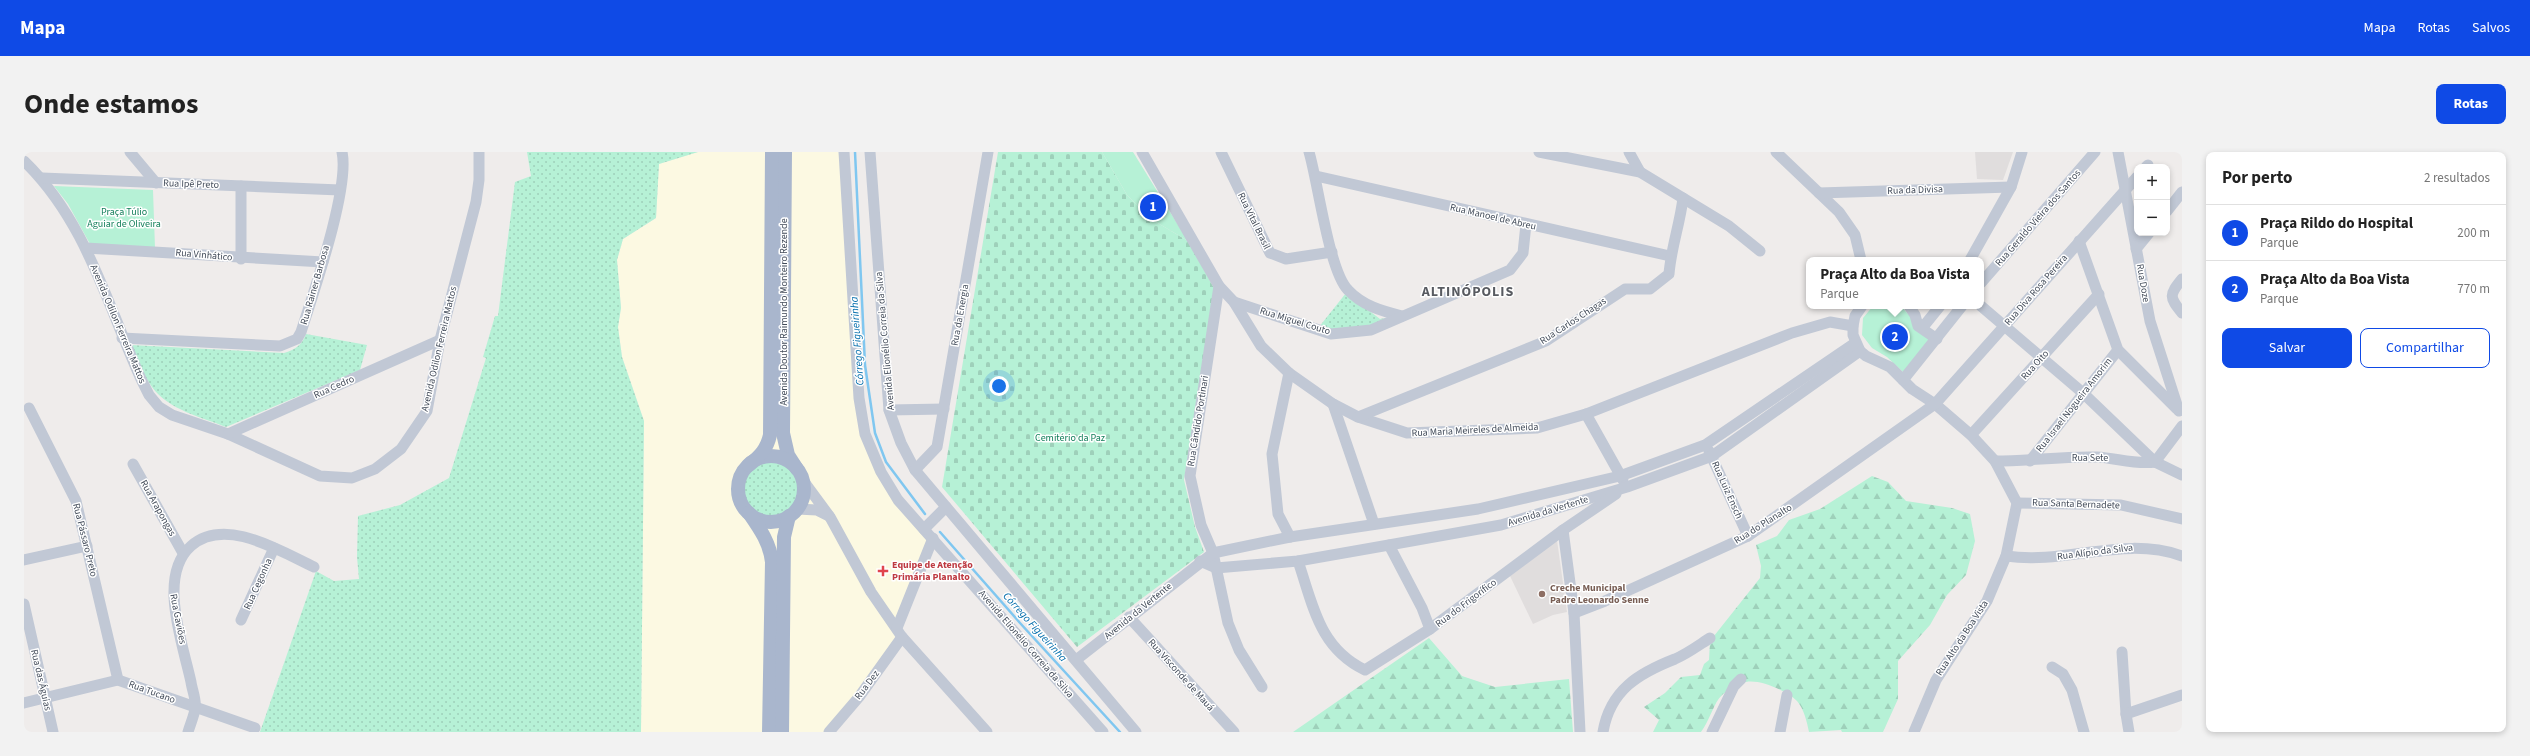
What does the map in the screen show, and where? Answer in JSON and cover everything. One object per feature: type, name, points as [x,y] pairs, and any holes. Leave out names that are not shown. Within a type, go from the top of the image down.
[{"type":"main road","name":"Avenida Doutor Raimundo Monteiro Rezende","points":[[769,732],[771,549],[743,505],[739,494],[742,473],[761,455],[768,445],[770,435],[772,152]]},
{"type":"main road","name":"Avenida Doutor Raimundo Monteiro Rezende","points":[[785,152],[783,433],[788,455],[800,474]]},
{"type":"main road","points":[[749,465],[761,458],[775,456],[788,460],[800,474],[804,490],[784,537],[782,732]]},
{"type":"main road","points":[[750,514],[767,521],[776,521],[793,513]]},
{"type":"street","points":[[130,152],[156,183]]},
{"type":"street","name":"Rua Rainer Barbosa","points":[[122,338],[280,346],[292,342],[301,332],[323,262],[340,190],[342,152]]},
{"type":"street","name":"Avenida Odilon Ferreira Mattos","points":[[24,161],[42,178],[74,225],[86,248],[122,338],[149,395],[159,407],[185,420],[228,434],[320,476],[352,478],[375,469],[401,449],[427,411],[440,340],[476,202],[479,180],[479,152]]},
{"type":"street","name":"Avenida Elionélio Correia da Silva","points":[[844,152],[859,398],[865,434],[881,472],[898,500],[1103,732]]},
{"type":"street","name":"Avenida Elionélio Correia da Silva","points":[[870,152],[889,410],[901,443],[915,470],[1136,732]]},
{"type":"street","name":"Rua da Energia","points":[[915,470],[937,447],[988,152]]},
{"type":"street","name":"Rua Maria Meireles de Almeida","points":[[1142,152],[1219,286],[1234,302],[1261,346],[1289,373],[1333,404],[1358,417],[1407,433],[1537,428],[1586,414],[1792,333],[1830,322],[1853,326]]},
{"type":"street","name":"Rua Vital Brasil","points":[[1221,152],[1270,253],[1286,259],[1332,252]]},
{"type":"street","points":[[1309,152],[1316,176],[1337,271],[1347,290],[1374,309],[1402,316]]},
{"type":"street","points":[[1539,152],[1640,172],[1729,226],[1760,251]]},
{"type":"street","points":[[1629,152],[1640,172]]},
{"type":"street","points":[[1776,152],[1839,212],[1855,235],[1860,257]]},
{"type":"street","points":[[1972,257],[2011,187],[2022,152]]},
{"type":"street","name":"Rua Geraldo Vieira dos Santos","points":[[1984,280],[2095,152]]},
{"type":"street","name":"Rua Doze","points":[[2118,152],[2150,321],[2180,413]]},
{"type":"street","name":"Rua Manoel de Abreu","points":[[1316,176],[1670,256]]},
{"type":"street","name":"Rua Ipê Preto","points":[[42,178],[340,190]]},
{"type":"street","name":"Rua Diva Rosa Pereira","points":[[1935,404],[2134,180]]},
{"type":"street","points":[[240,259],[241,186]]},
{"type":"street","name":"Rua da Divisa","points":[[1820,193],[2011,187]]},
{"type":"street","points":[[2170,206],[2182,192]]},
{"type":"street","name":"Rua Carlos Chagas","points":[[1358,417],[1546,341],[1625,289],[1650,289],[1669,274],[1670,256],[1679,228],[1683,198]]},
{"type":"street","name":"Rua Miguel Couto","points":[[1234,302],[1331,334],[1371,330],[1510,270],[1523,253],[1526,224]]},
{"type":"street","points":[[2136,249],[2147,236]]},
{"type":"street","points":[[2079,241],[2099,294],[2110,332],[2118,350],[2180,413]]},
{"type":"street","name":"Rua Vinhático","points":[[86,248],[240,259],[323,262]]},
{"type":"street","points":[[2182,279],[2172,292],[2171,297],[2182,313]]},
{"type":"street","name":"Rua Cândido Portinari","points":[[1219,286],[1190,476],[1201,526],[1213,553],[1228,623],[1238,650],[1262,687]]},
{"type":"street","name":"Rua Oito","points":[[1971,435],[2099,294]]},
{"type":"street","points":[[1860,309],[1855,316],[1853,326],[1858,347],[1870,359],[1882,363],[1935,404],[1971,435],[1995,461],[2017,503]]},
{"type":"street","points":[[1911,309],[1915,315],[1918,326],[1923,327],[1937,339]]},
{"type":"street","points":[[1923,327],[1938,309]]},
{"type":"street","points":[[1903,380],[1960,309]]},
{"type":"street","points":[[1984,309],[2003,327],[2083,393],[2162,468],[2182,475]]},
{"type":"street","name":"Rua Cedro","points":[[228,434],[440,340]]},
{"type":"street","name":"Avenida da Vertente","points":[[1200,562],[1216,568],[1298,561],[1501,525],[1627,487],[1712,456],[1858,347]]},
{"type":"street","name":"Avenida da Vertente","points":[[1076,660],[1129,617],[1213,553],[1290,537],[1478,509],[1620,476],[1705,445],[1858,347]]},
{"type":"street","name":"Rua Israel Nogueira Amorim","points":[[2030,461],[2118,350]]},
{"type":"street","points":[[1289,373],[1272,454],[1278,514],[1290,537]]},
{"type":"street","points":[[1333,404],[1374,524]]},
{"type":"street","name":"Rua do Planalto","points":[[1574,613],[1748,536],[1935,404]]},
{"type":"street","name":"Rua Pássaro Preto","points":[[26,406],[76,501],[118,680]]},
{"type":"street","points":[[889,410],[944,409]]},
{"type":"street","points":[[1586,414],[1627,487]]},
{"type":"street","points":[[2155,462],[2182,426]]},
{"type":"street","name":"Rua Luiz Ensch","points":[[1705,445],[1712,456],[1748,536]]},
{"type":"street","name":"Rua Sete","points":[[1995,461],[2030,461],[2084,457],[2147,464],[2155,462]]},
{"type":"street","name":"Rua Arapongas","points":[[133,464],[183,553]]},
{"type":"street","points":[[800,474],[830,517],[871,592],[900,632],[987,732]]},
{"type":"street","name":"Rua do Frigorífico","points":[[1298,561],[1322,631],[1336,651],[1365,670],[1430,629],[1563,530],[1627,487]]},
{"type":"street","name":"Rua Santa Bernadete","points":[[2017,503],[2121,505],[2182,519]]},
{"type":"street","name":"Rua Alto da Boa Vista","points":[[1914,732],[1936,680],[1987,601],[2006,556],[2017,503]]},
{"type":"street","points":[[924,529],[946,507]]},
{"type":"street","points":[[793,513],[816,510],[830,517]]},
{"type":"street","points":[[1563,530],[1574,613],[1580,732]]},
{"type":"street","points":[[183,553],[201,539],[223,533],[230,533],[274,548],[314,567]]},
{"type":"street","points":[[900,632],[933,538]]},
{"type":"street","points":[[1389,545],[1422,608],[1430,629]]},
{"type":"street","points":[[24,560],[87,546]]},
{"type":"street","name":"Rua Alípio da Silva","points":[[2006,556],[2029,559],[2137,546],[2163,549],[2182,556]]},
{"type":"street","name":"Rua Cegonha","points":[[241,620],[274,548]]},
{"type":"street","name":"Rua Gaviões","points":[[183,553],[172,588],[196,708],[188,732]]},
{"type":"street","name":"Rua das Águias","points":[[24,604],[53,732]]},
{"type":"street","name":"Rua Visconde de Mauá","points":[[1129,617],[1234,732]]},
{"type":"street","name":"Rua Dez","points":[[829,732],[859,697],[900,632]]},
{"type":"street","points":[[1603,732],[1608,716],[1622,689],[1654,668],[1676,659],[1710,638]]},
{"type":"street","points":[[2122,652],[2126,714],[2130,732]]},
{"type":"street","points":[[2052,667],[2062,674],[2072,690],[2084,732]]},
{"type":"street","points":[[1712,732],[1734,686],[1741,679]]},
{"type":"street","name":"Rua Tucano","points":[[24,703],[118,680],[255,728]]},
{"type":"street","points":[[1780,732],[1787,694]]},
{"type":"street","points":[[2126,714],[2182,695]]},
{"type":"shaded area","points":[[698,152],[844,152],[859,398],[881,472],[933,538],[897,628],[902,637],[827,732],[641,732],[644,421],[622,357],[618,327],[621,308],[617,260],[623,239],[656,218],[659,164]]},
{"type":"shaded area","points":[[1975,152],[2013,152],[2003,180],[1977,179]]},
{"type":"shaded area","name":"Creche Municipal Padre Leonardo Senne","points":[[1557,540],[1567,612],[1553,615],[1533,624],[1510,576]]},
{"type":"green space","points":[[527,152],[698,152],[659,164],[656,218],[623,239],[617,260],[621,308],[618,327],[622,357],[644,421],[641,732],[260,732],[316,571],[334,581],[359,579],[357,557],[358,516],[400,505],[449,478],[486,358],[483,357],[495,316],[498,316],[515,182],[531,176]]},
{"type":"green space","name":"Cemitério da Paz","points":[[998,152],[1102,152],[1127,195],[1151,219],[1188,241],[1214,288],[1184,480],[1195,527],[1204,552],[1077,647],[942,487]]},
{"type":"green space","points":[[1102,152],[1133,152],[1188,241],[1151,219],[1127,195]]},
{"type":"green space","name":"Praça Túlio Aguiar de Oliveira","points":[[54,186],[153,190],[155,248],[90,244],[68,204]]},
{"type":"green space","points":[[1346,293],[1380,319],[1390,317],[1370,328],[1332,330],[1319,327]]},
{"type":"green space","points":[[1870,309],[1904,309],[1930,339],[1904,373],[1887,357],[1872,348],[1862,335],[1863,318]]},
{"type":"green space","points":[[306,334],[367,345],[360,370],[226,427],[186,412],[167,402],[152,387],[131,345],[284,353],[298,346]]},
{"type":"green space","points":[[771,460],[787,465],[795,473],[800,489],[795,505],[787,513],[771,518],[755,513],[747,505],[742,489],[747,473],[755,465]]},
{"type":"green space","points":[[1872,476],[1888,482],[1906,501],[1952,508],[1970,514],[1975,541],[1966,575],[1947,595],[1930,625],[1898,661],[1898,699],[1883,732],[1842,732],[1841,730],[1809,732],[1803,712],[1793,697],[1766,684],[1746,682],[1730,689],[1719,698],[1701,732],[1653,732],[1659,720],[1644,707],[1665,693],[1681,677],[1700,675],[1704,664],[1709,660],[1710,641],[1760,578],[1761,566],[1756,545],[1777,536],[1789,520],[1820,509]]},
{"type":"green space","points":[[1429,638],[1462,676],[1495,687],[1569,679],[1573,732],[1293,732]]},
{"type":"waterway","name":"Córrego Figueirinha","points":[[855,152],[865,365],[875,433],[886,462],[925,514]]},
{"type":"waterway","name":"Córrego Figueirinha","points":[[940,532],[1020,623],[1120,732]]},
{"type":"place","name":"Praça Rildo do Hospital","points":[[1153,207]]},
{"type":"place","name":"Praça Alto da Boa Vista","points":[[1895,337]]},
{"type":"place","name":"Equipe de Atenção Primária Planalto","points":[[883,571]]},
{"type":"place","name":"Creche Municipal Padre Leonardo Senne","points":[[1542,594]]},
{"type":"district","name":"ALTINÓPOLIS","points":[[1468,292]]}]
